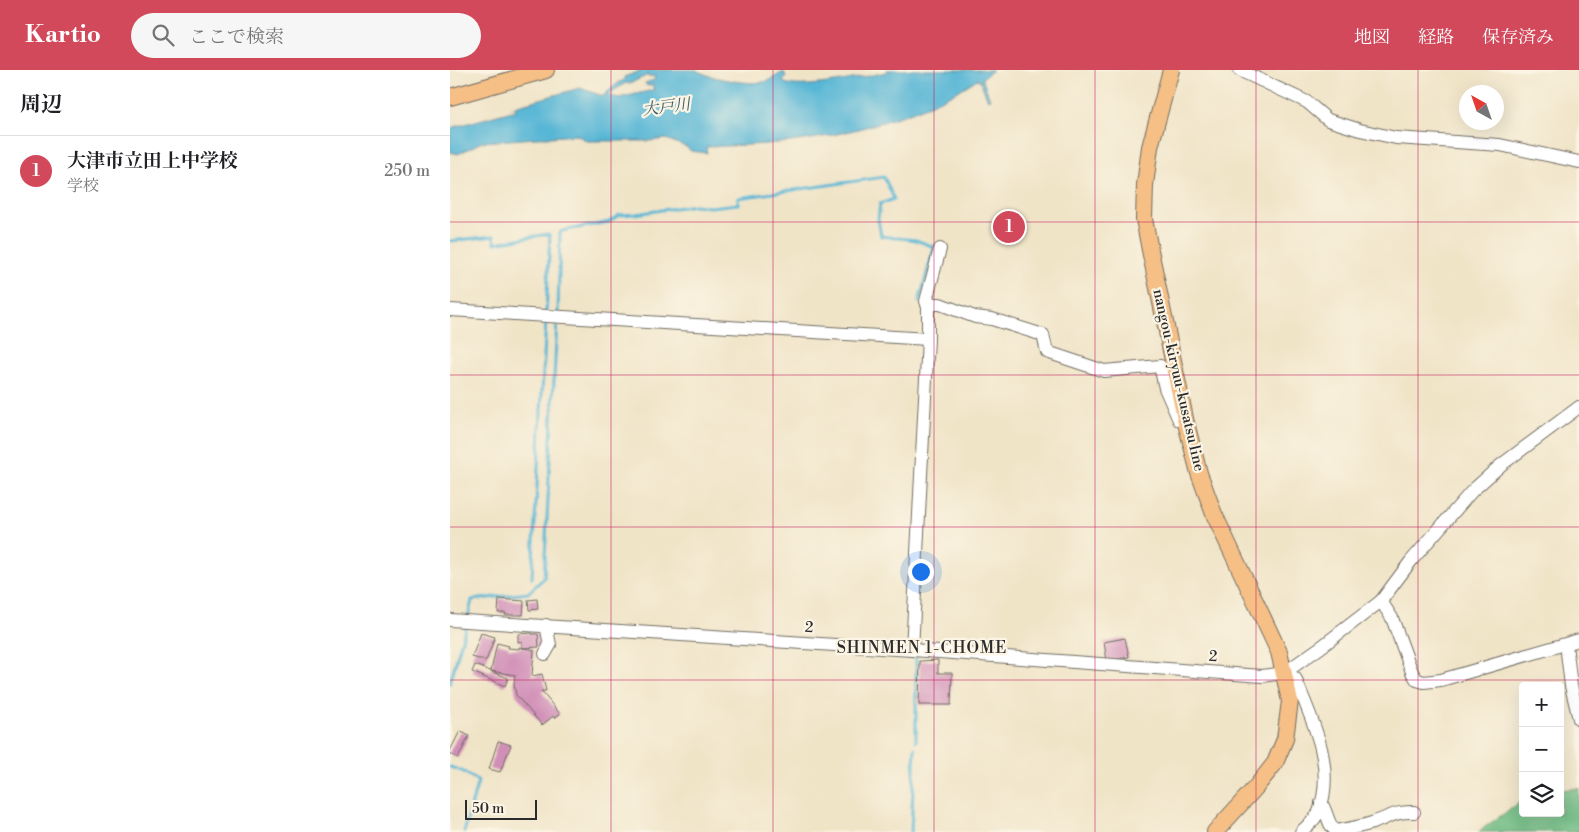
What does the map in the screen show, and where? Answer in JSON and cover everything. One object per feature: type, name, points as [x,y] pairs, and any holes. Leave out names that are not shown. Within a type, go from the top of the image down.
[{"type":"main road","points":[[450,97],[546,70]]},
{"type":"main road","name":"nangou-kiryuu-kusatsu line","points":[[1171,70],[1150,147],[1145,185],[1144,219],[1186,423],[1199,473],[1214,514],[1279,652],[1290,701],[1286,739],[1275,763],[1216,832]]},
{"type":"street","points":[[1239,70],[1307,102],[1328,120],[1353,128],[1396,138],[1500,145],[1579,162]]},
{"type":"street","points":[[912,650],[928,339],[926,301],[940,248]]},
{"type":"street","points":[[927,304],[940,304],[975,317],[992,319],[1044,335],[1047,352],[1104,371],[1160,366],[1165,388],[1179,420],[1186,423]]},
{"type":"street","points":[[450,310],[928,339]]},
{"type":"street","points":[[1284,673],[1381,601],[1410,561],[1472,491],[1501,465],[1579,407]]},
{"type":"street","points":[[1381,601],[1392,618],[1412,672],[1417,680],[1424,682],[1441,680],[1579,640]]},
{"type":"street","name":"2","points":[[450,620],[912,650],[1262,676],[1284,673]]},
{"type":"street","points":[[545,654],[550,645],[546,625]]},
{"type":"street","points":[[1566,644],[1571,686],[1579,720]]},
{"type":"street","points":[[1284,673],[1295,678],[1314,725],[1325,767],[1325,783],[1319,814],[1301,832]]},
{"type":"street","points":[[1321,803],[1325,808],[1332,828],[1336,831],[1374,823],[1388,815],[1414,812]]},
{"type":"green space","points":[[1579,788],[1579,832],[1478,832],[1519,803],[1519,817],[1564,817],[1564,790]]},
{"type":"water","name":"大戸川","points":[[643,70],[696,70],[719,78],[756,83],[763,82],[784,72],[786,77],[783,82],[791,85],[802,85],[849,80],[887,72],[887,70],[993,70],[982,78],[990,99],[988,100],[980,81],[977,79],[939,100],[895,118],[805,140],[706,147],[707,153],[691,151],[666,139],[649,141],[587,141],[577,135],[482,142],[458,154],[450,152],[450,128],[516,110],[515,107],[511,108],[580,88],[603,96],[619,82],[625,80],[624,77]],"holes":[[[648,75],[648,77],[655,76],[654,80],[645,83],[647,86],[653,85],[653,90],[619,98],[607,95],[626,83],[629,84]]]},
{"type":"building","points":[[499,599],[524,601],[523,615],[498,613]]},
{"type":"building","points":[[537,599],[538,609],[529,610],[528,600]]},
{"type":"building","points":[[481,633],[495,637],[486,661],[472,657]]},
{"type":"building","points":[[518,634],[538,634],[539,647],[522,648],[522,641],[518,642]]},
{"type":"building","points":[[1125,638],[1129,657],[1107,661],[1104,642]]},
{"type":"building","points":[[497,643],[509,646],[508,648],[519,649],[519,647],[534,650],[532,676],[542,674],[546,691],[541,691],[560,714],[554,718],[553,716],[542,725],[516,695],[515,675],[491,671]]},
{"type":"building","points":[[938,660],[938,673],[952,673],[951,705],[919,705],[920,661]]},
{"type":"building","points":[[475,665],[508,678],[505,686],[472,672]]},
{"type":"building","points":[[460,731],[469,736],[458,758],[450,754],[450,751]]},
{"type":"building","points":[[498,741],[511,745],[500,772],[489,769]]},
{"type":"waterway","points":[[558,314],[560,233],[562,231],[609,222],[619,215],[695,205],[710,207],[738,204],[738,198],[884,177],[894,199],[880,204],[878,219],[881,236],[916,240],[934,247],[919,302]]},
{"type":"waterway","points":[[450,241],[494,236],[495,243],[548,234],[550,236],[546,313]]},
{"type":"waterway","points":[[532,578],[546,319]]},
{"type":"waterway","points":[[468,618],[472,600],[528,593],[544,578],[557,320]]},
{"type":"waterway","points":[[450,683],[466,625]]},
{"type":"waterway","points":[[916,658],[916,741]]},
{"type":"waterway","points":[[911,832],[915,748]]},
{"type":"waterway","points":[[450,767],[462,771],[478,781],[464,832]]},
{"type":"place","name":"大津市立田上中学校","points":[[1009,227]]},
{"type":"district","name":"SHINMEN 1-CHOME","points":[[922,647]]}]
